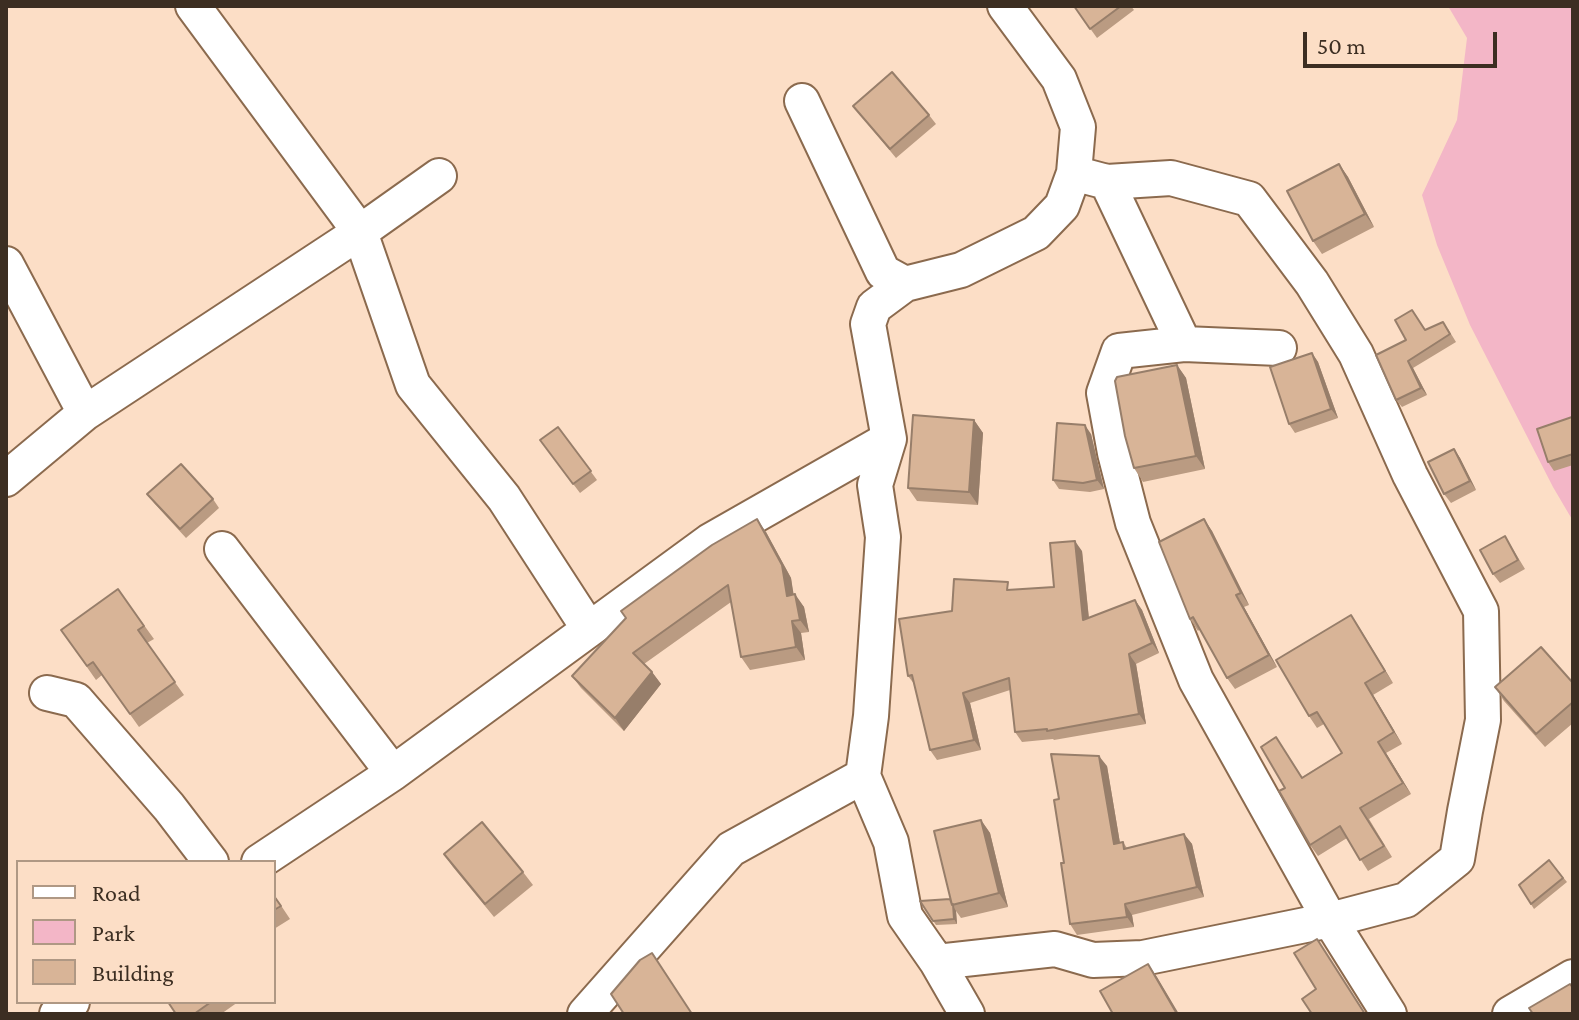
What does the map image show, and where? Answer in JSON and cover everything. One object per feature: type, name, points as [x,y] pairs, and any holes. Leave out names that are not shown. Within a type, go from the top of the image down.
[{"type":"street","points":[[193,6],[360,232],[413,385],[504,498],[589,629]]},
{"type":"street","points":[[967,1014],[937,962],[905,916],[891,842],[863,776],[871,716],[883,537],[875,485],[889,439],[868,324],[874,307],[905,284],[961,270],[1036,233],[1062,206],[1074,173],[1078,127],[1059,79],[1005,6]]},
{"type":"street","points":[[802,101],[883,272],[905,284]]},
{"type":"street","points":[[937,962],[1055,949],[1093,960],[1143,958],[1330,920],[1406,900],[1457,859],[1483,720],[1481,611],[1410,475],[1356,354],[1312,283],[1249,199],[1171,178],[1107,182],[1074,173]]},
{"type":"street","points":[[6,479],[85,413],[360,232],[439,176]]},
{"type":"street","points":[[1107,182],[1184,344]]},
{"type":"street","points":[[6,264],[85,413]]},
{"type":"street","points":[[1279,348],[1184,344],[1119,351],[1104,393],[1133,523],[1196,680],[1330,920],[1389,1014]]},
{"type":"street","points":[[262,860],[393,773],[710,541],[889,439]]},
{"type":"street","points":[[222,549],[393,773]]},
{"type":"street","points":[[47,693],[76,700],[169,807],[209,860]]},
{"type":"street","points":[[585,1014],[731,849],[863,776]]},
{"type":"street","points":[[1510,1014],[1573,977]]},
{"type":"green space","points":[[1448,6],[1573,6],[1573,521],[1470,325],[1437,245],[1422,195],[1457,120],[1467,38]]},
{"type":"building","points":[[1074,6],[1121,6],[1090,29]]},
{"type":"building","points":[[892,72],[929,115],[890,149],[853,106]]},
{"type":"building","points":[[1339,164],[1365,214],[1313,241],[1287,191]]},
{"type":"building","points":[[1412,310],[1425,330],[1443,322],[1450,334],[1408,361],[1421,388],[1396,400],[1376,355],[1406,340],[1395,320]]},
{"type":"building","points":[[1312,353],[1331,409],[1289,424],[1270,367]]},
{"type":"building","points":[[1177,365],[1196,456],[1134,468],[1115,381],[1117,377]]},
{"type":"building","points":[[913,415],[974,420],[969,492],[908,488]]},
{"type":"building","points":[[1572,417],[1573,454],[1548,462],[1537,429]]},
{"type":"building","points":[[1057,423],[1085,425],[1097,480],[1083,483],[1053,480]]},
{"type":"building","points":[[558,427],[591,471],[573,484],[540,440]]},
{"type":"building","points":[[1454,449],[1470,481],[1444,494],[1428,462]]},
{"type":"building","points":[[181,464],[213,499],[180,529],[147,494]]},
{"type":"building","points":[[757,519],[782,565],[787,596],[795,594],[800,620],[792,621],[796,647],[741,657],[728,585],[633,653],[652,672],[615,718],[572,676],[626,618],[621,611],[712,545]]},
{"type":"building","points":[[1204,519],[1241,593],[1236,595],[1269,655],[1227,678],[1193,617],[1190,619],[1159,542]]},
{"type":"building","points":[[1505,536],[1518,560],[1493,574],[1480,550]]},
{"type":"building","points":[[1075,541],[1083,620],[1135,600],[1152,643],[1129,654],[1139,714],[1047,731],[1015,732],[1009,678],[963,693],[974,740],[930,750],[912,675],[908,676],[899,619],[952,611],[954,579],[1008,582],[1007,590],[1054,587],[1050,543]]},
{"type":"building","points":[[118,589],[144,626],[138,630],[175,682],[130,714],[93,662],[87,666],[61,630]]},
{"type":"building","points":[[1351,615],[1385,671],[1365,683],[1394,732],[1378,742],[1403,783],[1360,808],[1384,846],[1360,860],[1340,826],[1310,845],[1279,791],[1285,788],[1261,747],[1276,737],[1302,778],[1342,753],[1317,712],[1309,716],[1276,660]]},
{"type":"building","points":[[1541,647],[1573,683],[1573,702],[1536,734],[1495,687]]},
{"type":"building","points":[[1051,754],[1099,756],[1114,844],[1123,842],[1124,849],[1184,834],[1197,887],[1125,904],[1127,917],[1070,924],[1054,800],[1059,799]]},
{"type":"building","points":[[981,820],[999,893],[952,905],[934,831]]},
{"type":"building","points":[[482,822],[523,872],[485,904],[444,854]]},
{"type":"building","points":[[1549,860],[1563,878],[1531,904],[1519,885]]},
{"type":"building","points":[[950,899],[954,919],[933,921],[920,901]]},
{"type":"building","points":[[1317,939],[1365,1014],[1312,1014],[1302,999],[1316,989],[1294,953]]},
{"type":"building","points":[[652,953],[692,1014],[624,1014],[611,994],[640,960]]},
{"type":"building","points":[[1148,964],[1177,1014],[1113,1014],[1100,991]]},
{"type":"building","points":[[1570,984],[1573,988],[1573,1014],[1533,1014],[1529,1008]]},
{"type":"building","points":[[169,1004],[208,1004],[194,1014],[176,1014]]}]
